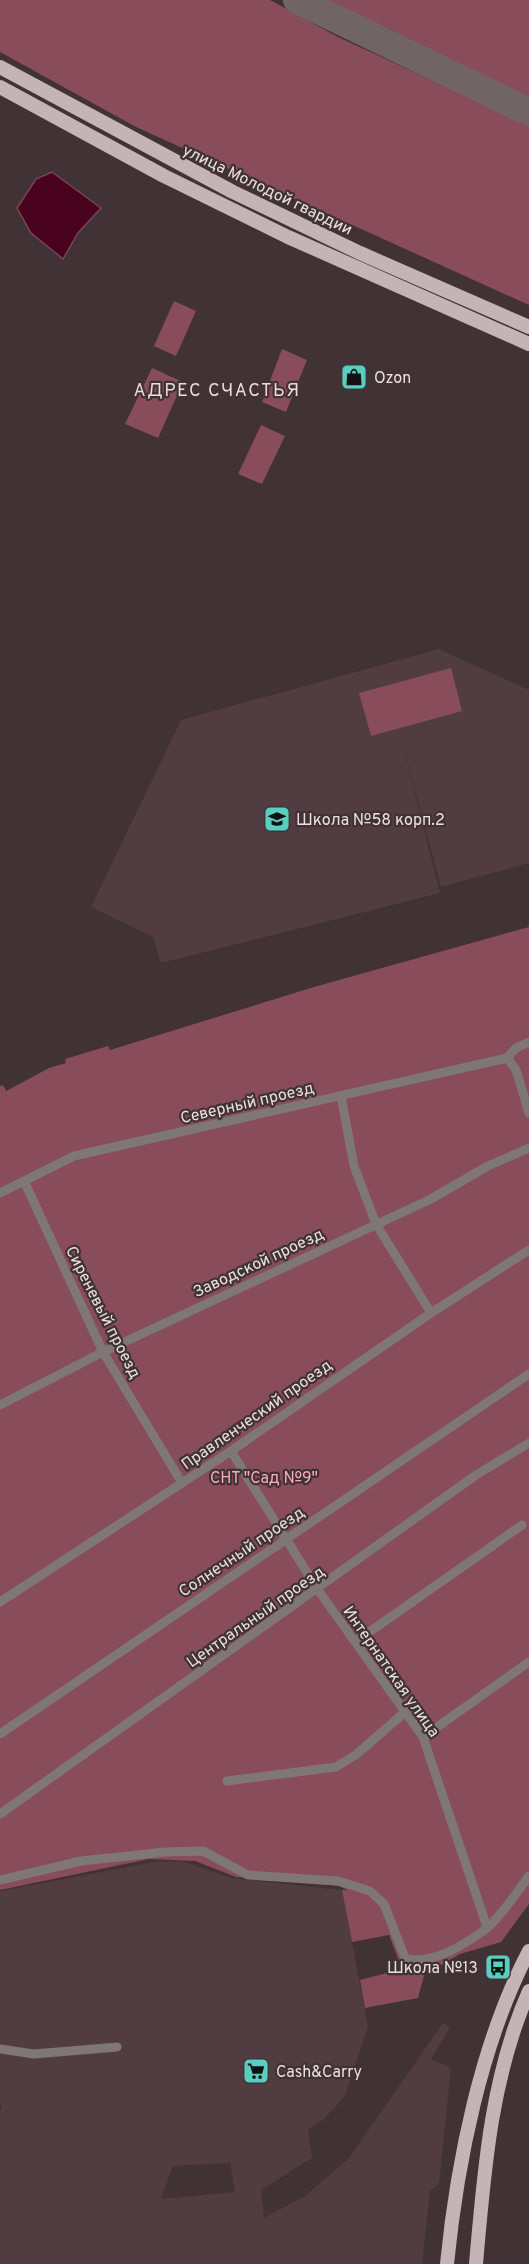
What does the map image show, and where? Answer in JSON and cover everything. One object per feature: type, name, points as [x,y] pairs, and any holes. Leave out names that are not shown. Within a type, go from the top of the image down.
[{"type":"main road","name":"улица Молодой гвардии","points":[[0,67],[233,192],[360,253],[529,327]]},
{"type":"main road","name":"улица Молодой гвардии","points":[[0,87],[164,176],[288,237],[529,344]]},
{"type":"main road","points":[[447,2264],[480,2079],[502,2013],[529,1951]]},
{"type":"main road","points":[[477,2260],[498,2083],[509,2042],[529,1990]]},
{"type":"street","points":[[529,1041],[516,1048],[507,1058],[516,1070],[529,1113]]},
{"type":"street","name":"Северный проезд","points":[[0,1193],[74,1156],[507,1058]]},
{"type":"street","points":[[341,1096],[354,1166],[376,1224],[431,1312]]},
{"type":"street","name":"Заводской проезд","points":[[0,1405],[103,1352],[432,1199],[488,1166],[529,1148]]},
{"type":"street","name":"Сиреневый проезд","points":[[25,1182],[103,1352],[182,1483]]},
{"type":"street","name":"Правленческий проезд","points":[[0,1602],[182,1483],[431,1312],[529,1250]]},
{"type":"street","name":"Солнечный проезд","points":[[0,1734],[529,1374]]},
{"type":"street","name":"Центральный проезд","points":[[0,1814],[318,1590],[476,1475],[529,1443]]},
{"type":"street","name":"Интернатская улица","points":[[231,1450],[318,1590],[423,1737],[487,1927]]},
{"type":"street","points":[[355,1642],[522,1525]]},
{"type":"street","points":[[423,1737],[529,1662]]},
{"type":"street","points":[[227,1781],[336,1767],[357,1754],[405,1712]]},
{"type":"street","points":[[0,1880],[81,1861],[165,1852],[203,1851],[248,1875],[338,1881],[370,1891],[384,1904],[405,1958],[416,1961],[434,1958],[487,1927],[529,1876]]},
{"type":"street","points":[[0,2049],[34,2054],[117,2047]]},
{"type":"shaded area","points":[[52,172],[101,208],[78,233],[63,259],[31,233],[17,208],[36,179]]},
{"type":"shaded area","name":"Школа №58 корп.2","points":[[439,649],[529,690],[529,863],[441,887],[403,745],[440,893],[161,963],[153,937],[91,907],[181,720]]},
{"type":"shaded area","points":[[160,1861],[185,1862],[231,1878],[342,1890],[368,2027],[345,2096],[325,2118],[308,2130],[312,2158],[261,2190],[264,2218],[305,2196],[349,2158],[443,2023],[450,2027],[431,2059],[451,2068],[439,2183],[430,2191],[422,2264],[0,2264],[0,2110],[2,2109],[0,2101],[0,1891]],"holes":[[[230,2163],[235,2192],[161,2199],[173,2166]]]},
{"type":"green space","points":[[0,0],[270,0],[338,37],[529,125],[529,305],[136,127],[0,52]]},
{"type":"green space","points":[[319,0],[529,0],[529,103]]},
{"type":"green space","points":[[174,301],[196,311],[176,356],[154,346]]},
{"type":"green space","points":[[282,349],[307,360],[286,412],[262,402]]},
{"type":"green space","points":[[152,368],[183,382],[158,438],[125,424]]},
{"type":"green space","points":[[261,425],[285,436],[262,484],[238,474]]},
{"type":"green space","points":[[451,668],[462,711],[371,736],[359,693]]},
{"type":"green space","name":"СНТ \"Сад №9\"","points":[[529,927],[529,1904],[501,1942],[460,1954],[433,1970],[426,1968],[418,1998],[365,2008],[360,1980],[402,1969],[389,1935],[352,1942],[342,1890],[347,1890],[339,1886],[236,1877],[195,1861],[149,1859],[0,1890],[0,1086],[3,1085],[6,1091],[49,1068],[66,1063],[65,1059],[108,1046],[110,1050],[314,987]]},
{"type":"taxiway","points":[[297,0],[529,112]]},
{"type":"place","name":"Ozon","points":[[354,377]]},
{"type":"place","name":"Школа №58 корп.2","points":[[277,819]]},
{"type":"place","name":"Школа №13","points":[[498,1967]]},
{"type":"place","name":"Cash&Carry","points":[[256,2071]]},
{"type":"district","name":"АДРЕС СЧАСТЬЯ","points":[[217,390]]}]
